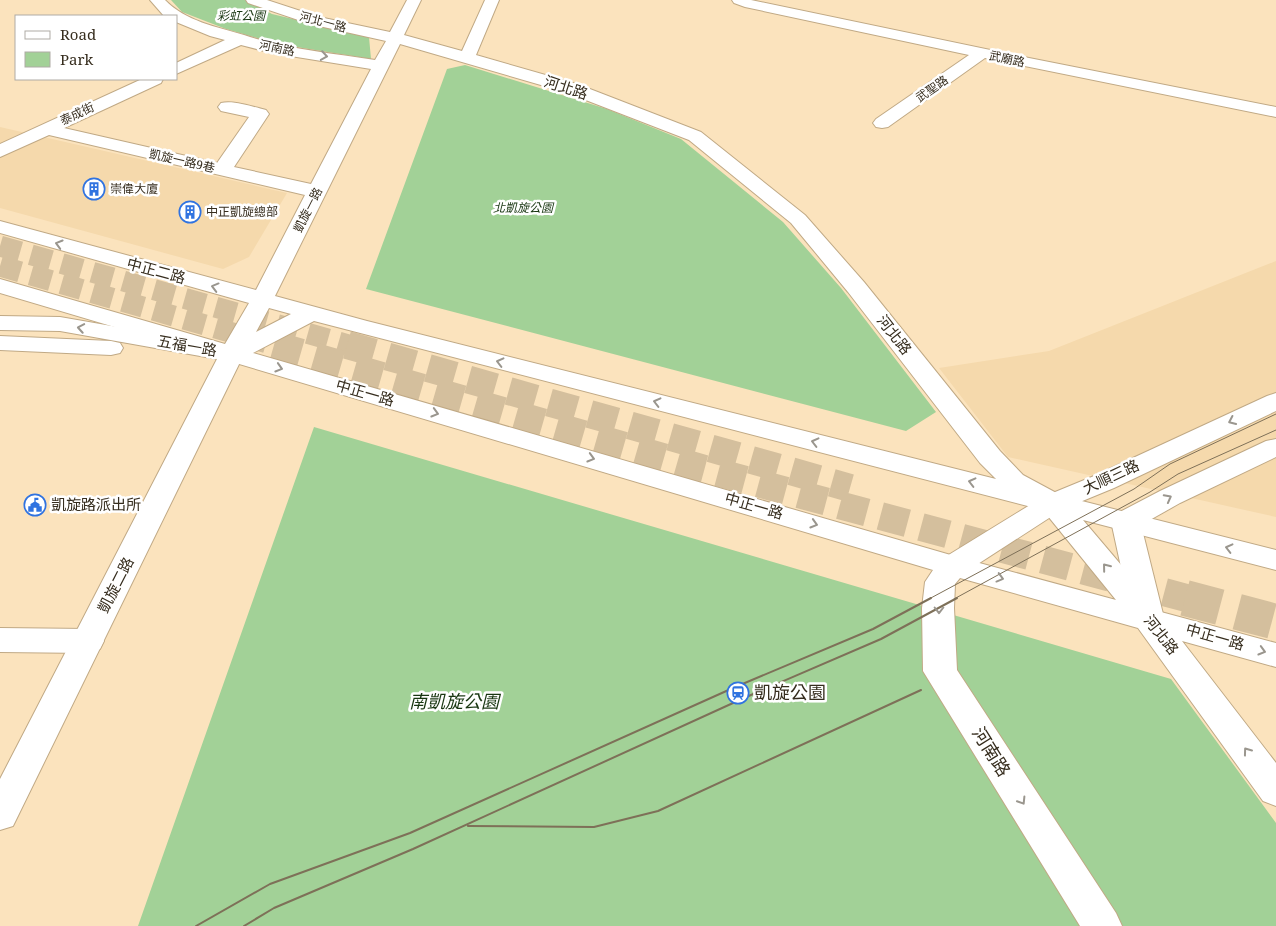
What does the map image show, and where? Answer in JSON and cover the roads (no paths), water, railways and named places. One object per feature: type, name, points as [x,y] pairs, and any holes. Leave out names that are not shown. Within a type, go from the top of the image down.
[{"type":"street","name":"河南路","points":[[157,0],[169,14],[172,15]]},
{"type":"street","name":"河北一路","points":[[253,0],[315,21],[394,40]]},
{"type":"street","points":[[394,40],[414,0]]},
{"type":"street","points":[[467,58],[492,0]]},
{"type":"street","name":"武廟路","points":[[739,0],[745,3],[982,53],[1276,112]]},
{"type":"street","name":"河南路","points":[[178,17],[215,33],[272,48],[381,66]]},
{"type":"street","points":[[178,68],[240,39]]},
{"type":"street","name":"河北路","points":[[394,40],[423,44],[570,88],[694,136],[798,219],[856,288],[990,457],[1013,481],[1054,503],[1148,618],[1276,791]]},
{"type":"street","name":"凱旋一路","points":[[232,354],[318,192],[394,40]]},
{"type":"street","name":"武聖路","points":[[882,124],[982,53]]},
{"type":"street","name":"泰成街","points":[[0,151],[153,80]]},
{"type":"street","points":[[222,171],[260,114],[227,107]]},
{"type":"street","name":"凱旋一路9巷","points":[[46,129],[318,192]]},
{"type":"street","name":"中正二路","points":[[0,227],[312,313]]},
{"type":"street","points":[[0,286],[232,354],[312,313],[1276,560]]},
{"type":"street","name":"五福一路","points":[[0,324],[60,324],[232,354]]},
{"type":"street","name":"五福一路","points":[[0,343],[232,354]]},
{"type":"street","name":"中正一路","points":[[232,354],[953,566],[1148,618],[1276,655]]},
{"type":"street","name":"凱旋二路","points":[[0,816],[232,354]]},
{"type":"street","name":"大順三路","points":[[953,566],[1054,503],[1104,482],[1276,400]]},
{"type":"street","points":[[1126,521],[1170,497],[1276,447]]},
{"type":"street","points":[[1126,521],[1148,618]]},
{"type":"street","name":"河南路","points":[[953,566],[940,582],[938,608],[940,671],[1102,926]]},
{"type":"street","points":[[0,640],[88,641]]},
{"type":"tunnel","points":[[0,246],[352,346]]},
{"type":"tunnel","points":[[0,266],[278,346]]},
{"type":"tunnel","points":[[274,345],[701,468],[1190,599]]},
{"type":"tunnel","points":[[347,345],[850,488]]},
{"type":"tunnel","points":[[1185,598],[1276,622]]},
{"type":"tram line","points":[[929,599],[1134,489],[1170,464],[1276,414]]},
{"type":"tram line","points":[[954,599],[1150,492],[1178,474],[1276,430]]},
{"type":"tram line","points":[[196,926],[270,884],[410,833],[733,688],[873,629],[931,598]]},
{"type":"tram line","points":[[244,926],[274,908],[413,849],[744,698],[881,639],[957,598]]},
{"type":"tram line","points":[[468,826],[594,827],[658,811],[921,690]]},
{"type":"place","name":"崇偉大廈","points":[[94,189]]},
{"type":"place","name":"中正凱旋總部","points":[[190,212]]},
{"type":"place","name":"凱旋路派出所","points":[[35,505]]},
{"type":"place","name":"凱旋公園","points":[[738,693]]},
{"type":"park label","name":"彩虹公園","points":[[241,16]]},
{"type":"park label","name":"北凱旋公園","points":[[523,208]]},
{"type":"park label","name":"南凱旋公園","points":[[454,702]]}]
